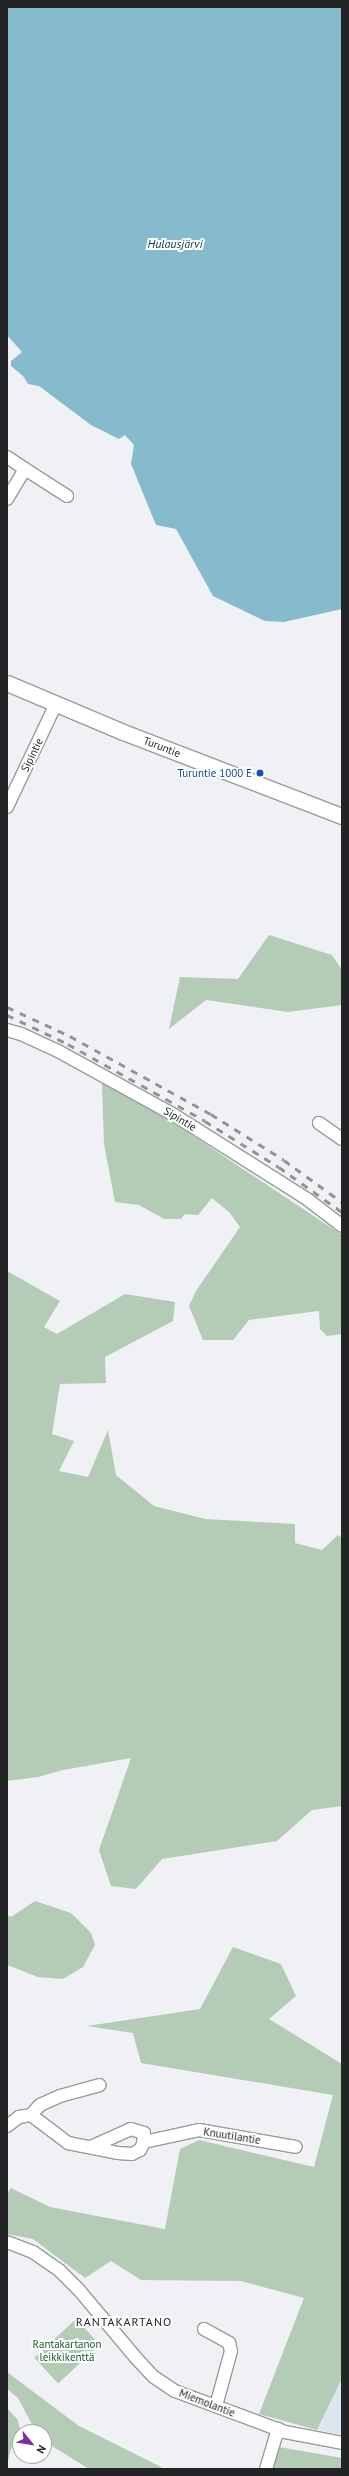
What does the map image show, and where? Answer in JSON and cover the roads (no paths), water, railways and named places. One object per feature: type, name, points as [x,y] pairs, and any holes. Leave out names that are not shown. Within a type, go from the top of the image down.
[{"type":"main road","name":"Turuntie","points":[[7,683],[56,704],[342,816]]},
{"type":"street","points":[[7,457],[67,496]]},
{"type":"street","points":[[7,498],[25,469]]},
{"type":"street","name":"Sipintie","points":[[7,807],[56,704]]},
{"type":"street","name":"Sipintie","points":[[7,1030],[21,1034],[58,1051],[171,1113],[307,1199],[342,1226]]},
{"type":"street","points":[[318,1123],[342,1139]]},
{"type":"street","points":[[7,2126],[19,2117],[31,2115],[40,2105],[60,2096],[100,2085]]},
{"type":"street","name":"Knuutilantie","points":[[31,2115],[68,2143],[132,2154],[140,2150],[144,2142],[198,2130],[296,2147]]},
{"type":"street","points":[[91,2147],[131,2129],[144,2133],[144,2142]]},
{"type":"street","name":"Miemolantie","points":[[7,2242],[33,2252],[60,2271],[80,2290],[154,2377],[175,2391],[278,2429],[342,2443]]},
{"type":"street","points":[[204,2329],[229,2343],[231,2351],[216,2406]]},
{"type":"street","points":[[266,2469],[278,2429]]},
{"type":"water","name":"Hulausjärvi","points":[[7,7],[342,7],[342,609],[284,622],[265,621],[213,596],[176,529],[156,525],[131,464],[134,445],[125,435],[119,439],[91,425],[39,386],[28,384],[23,376],[11,366],[11,361],[22,352],[7,335]]},
{"type":"railway","points":[[7,1007],[70,1036],[211,1114],[284,1160],[342,1202]]},
{"type":"railway","points":[[7,1015],[68,1044],[205,1121],[279,1167],[342,1212]]},
{"type":"place","name":"Turuntie 1000 E","points":[[260,773]]},
{"type":"district","name":"RANTAKARTANO","points":[[124,2322]]},
{"type":"park label","name":"Rantakartanon leikkikenttä","points":[[67,2351]]}]
